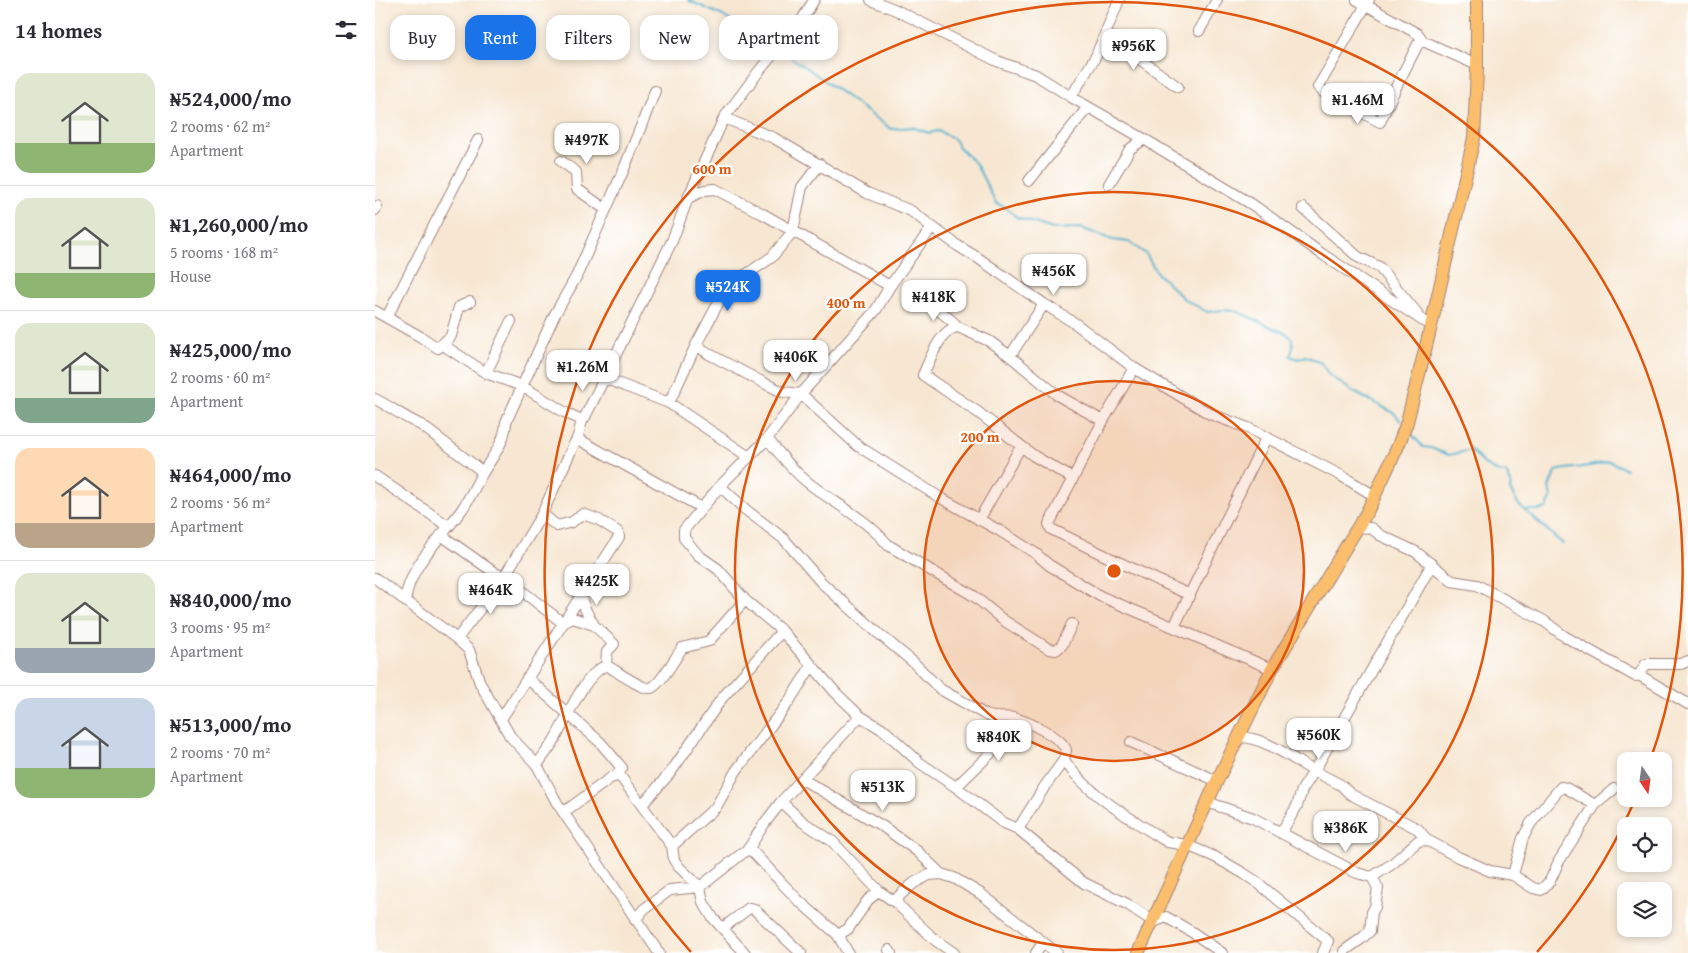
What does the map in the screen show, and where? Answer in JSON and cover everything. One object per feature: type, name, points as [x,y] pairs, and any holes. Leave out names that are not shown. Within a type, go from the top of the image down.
[{"type":"main road","points":[[1138,953],[1154,922],[1207,802],[1272,669],[1367,512],[1401,438],[1427,323],[1474,138],[1477,0]]},
{"type":"street","points":[[457,639],[504,577],[542,514],[575,444],[579,440],[582,420],[672,242],[688,198],[723,118],[803,18],[814,0]]},
{"type":"street","points":[[871,0],[896,10],[997,61],[1036,75],[1088,108],[1144,139],[1253,205],[1322,254],[1427,323]]},
{"type":"street","points":[[1071,97],[1096,56],[1119,0]]},
{"type":"street","points":[[1199,31],[1217,0]]},
{"type":"street","points":[[1423,41],[1418,44],[1397,83],[1380,122],[1331,99],[1318,86],[1364,1],[1418,34],[1423,41],[1477,65]]},
{"type":"street","points":[[1105,34],[1178,87]]},
{"type":"street","points":[[405,601],[409,582],[434,541],[441,536],[464,507],[483,472],[498,451],[506,422],[554,316],[580,278],[605,209],[624,169],[655,91]]},
{"type":"street","points":[[1029,181],[1088,108]]},
{"type":"street","points":[[723,118],[774,138],[867,193],[911,212],[1076,324],[1134,368],[1210,414],[1248,428],[1340,475],[1375,496]]},
{"type":"street","points":[[1109,184],[1130,149],[1144,139]]},
{"type":"street","points":[[387,317],[478,140]]},
{"type":"street","points":[[561,161],[576,172],[577,189],[605,209]]},
{"type":"street","points":[[669,402],[722,296],[731,285],[772,258],[793,231],[802,187],[820,164]]},
{"type":"street","points":[[688,198],[705,190],[715,189],[890,286]]},
{"type":"street","points":[[1303,208],[1359,257],[1379,267],[1427,323]]},
{"type":"street","points":[[932,227],[890,286],[876,310],[801,394],[767,439],[720,486],[684,530],[684,538],[698,555],[718,569],[745,600],[782,632],[836,693],[860,716],[885,731],[920,763],[956,787],[1002,822],[1018,829],[1084,882],[1127,904],[1154,922],[1166,917],[1222,953]]},
{"type":"street","points":[[927,300],[936,309],[948,316],[958,327],[989,342],[1010,356],[1057,395],[1103,421]]},
{"type":"street","points":[[375,310],[438,348],[451,336],[459,307],[470,302]]},
{"type":"street","points":[[1010,356],[1044,304]]},
{"type":"street","points":[[487,373],[511,321]]},
{"type":"street","points":[[958,327],[946,332],[933,352],[923,375],[979,413],[1034,456],[1072,478]]},
{"type":"street","points":[[443,345],[487,373],[522,386],[563,412],[582,420]]},
{"type":"street","points":[[696,345],[709,354],[783,392],[801,394],[858,446],[939,497],[1035,553],[1049,565],[1100,596],[1272,669]]},
{"type":"street","points":[[1134,368],[1103,421],[1049,524],[1051,529],[1190,595]]},
{"type":"street","points":[[604,378],[669,402],[749,457]]},
{"type":"street","points":[[375,399],[397,411],[411,422],[421,425],[483,472]]},
{"type":"street","points":[[1174,627],[1266,438]]},
{"type":"street","points":[[767,439],[799,475],[879,534],[888,545],[974,596],[1003,620],[1049,649],[1056,650],[1062,646],[1072,624]]},
{"type":"street","points":[[579,440],[702,508]]},
{"type":"street","points":[[979,520],[1021,446]]},
{"type":"street","points":[[375,476],[449,526]]},
{"type":"street","points":[[720,486],[746,510],[784,539],[821,582],[913,662],[940,689],[950,696],[995,718],[1012,718],[1039,728],[1065,746],[1064,760],[1018,829]]},
{"type":"street","points":[[1367,512],[1371,528]]},
{"type":"street","points":[[501,719],[619,538],[618,532],[599,520],[583,514],[572,522],[557,526],[542,514]]},
{"type":"street","points":[[1358,527],[1371,528],[1380,535],[1416,552],[1452,581],[1477,585],[1543,621],[1564,636],[1635,676],[1639,675],[1688,704]]},
{"type":"street","points":[[441,536],[504,577],[563,623]]},
{"type":"street","points":[[1281,833],[1297,806],[1302,790],[1432,564]]},
{"type":"street","points":[[375,578],[469,650],[481,683],[510,736],[537,765],[557,803],[659,953]]},
{"type":"street","points":[[580,597],[594,625],[614,644],[607,652],[606,665]]},
{"type":"street","points":[[606,665],[642,686],[653,687],[661,679],[682,648],[709,641],[745,600]]},
{"type":"street","points":[[563,623],[573,618],[594,625]]},
{"type":"street","points":[[642,805],[671,772],[722,698],[782,632]]},
{"type":"street","points":[[1639,675],[1646,664],[1681,664],[1688,660]]},
{"type":"street","points":[[537,765],[553,742],[585,685],[598,670],[606,665]]},
{"type":"street","points":[[671,846],[715,807],[736,772],[788,703],[812,665]]},
{"type":"street","points":[[527,678],[601,742],[622,768],[616,776],[564,812]]},
{"type":"street","points":[[635,920],[644,909],[670,890],[700,886],[749,848],[781,802],[860,716]]},
{"type":"street","points":[[956,787],[989,754],[997,739],[995,718]]},
{"type":"street","points":[[1239,737],[1248,736],[1341,785],[1350,794],[1418,829],[1427,840],[1458,857],[1490,870],[1513,874],[1533,888],[1541,890],[1550,882],[1559,861],[1595,805],[1614,788]]},
{"type":"street","points":[[1131,742],[1217,781]]},
{"type":"street","points":[[1064,760],[1072,772],[1103,799],[1168,842],[1187,845],[1215,857],[1257,883],[1328,941],[1346,952],[1370,931],[1372,912],[1375,907],[1378,888],[1372,877],[1357,873],[1253,818],[1207,802]]},
{"type":"street","points":[[616,776],[620,776],[671,846],[674,860],[678,866],[700,886],[703,902],[713,918],[745,953]]},
{"type":"street","points":[[802,779],[882,826],[917,851],[941,874]]},
{"type":"street","points":[[1513,874],[1523,838],[1531,823],[1561,787],[1595,805]]},
{"type":"street","points":[[781,802],[803,822],[832,841],[879,891],[896,903],[935,940],[954,953]]},
{"type":"street","points":[[1372,877],[1392,864],[1418,841],[1427,840]]},
{"type":"street","points":[[749,848],[798,900],[838,936],[848,953]]},
{"type":"street","points":[[896,903],[899,896],[914,883],[929,875],[941,874],[954,878],[981,894],[1057,953]]},
{"type":"street","points":[[838,936],[848,930],[868,900],[879,891]]},
{"type":"street","points":[[723,928],[749,908],[754,909],[801,953]]},
{"type":"street","points":[[1323,953],[1328,941]]},
{"type":"street","points":[[1036,953],[1043,943]]},
{"type":"waterway","points":[[688,0],[721,15]]},
{"type":"waterway","points":[[795,60],[891,129],[912,127],[929,133],[938,131],[953,138],[958,146],[976,164],[996,203],[1008,209],[1016,217],[1053,229],[1081,228],[1113,240],[1129,242],[1146,254],[1157,273],[1184,299],[1207,312],[1236,311],[1287,334],[1292,339],[1293,348],[1290,356],[1298,359],[1306,356],[1321,363],[1329,375],[1352,391],[1394,413],[1401,421]]},
{"type":"waterway","points":[[1409,431],[1423,447],[1449,455],[1471,450],[1487,466],[1496,471],[1506,473],[1511,482],[1510,490],[1518,504],[1563,544]]},
{"type":"waterway","points":[[1526,510],[1547,508],[1551,498],[1549,487],[1556,471],[1596,465],[1609,461],[1626,469]]}]
